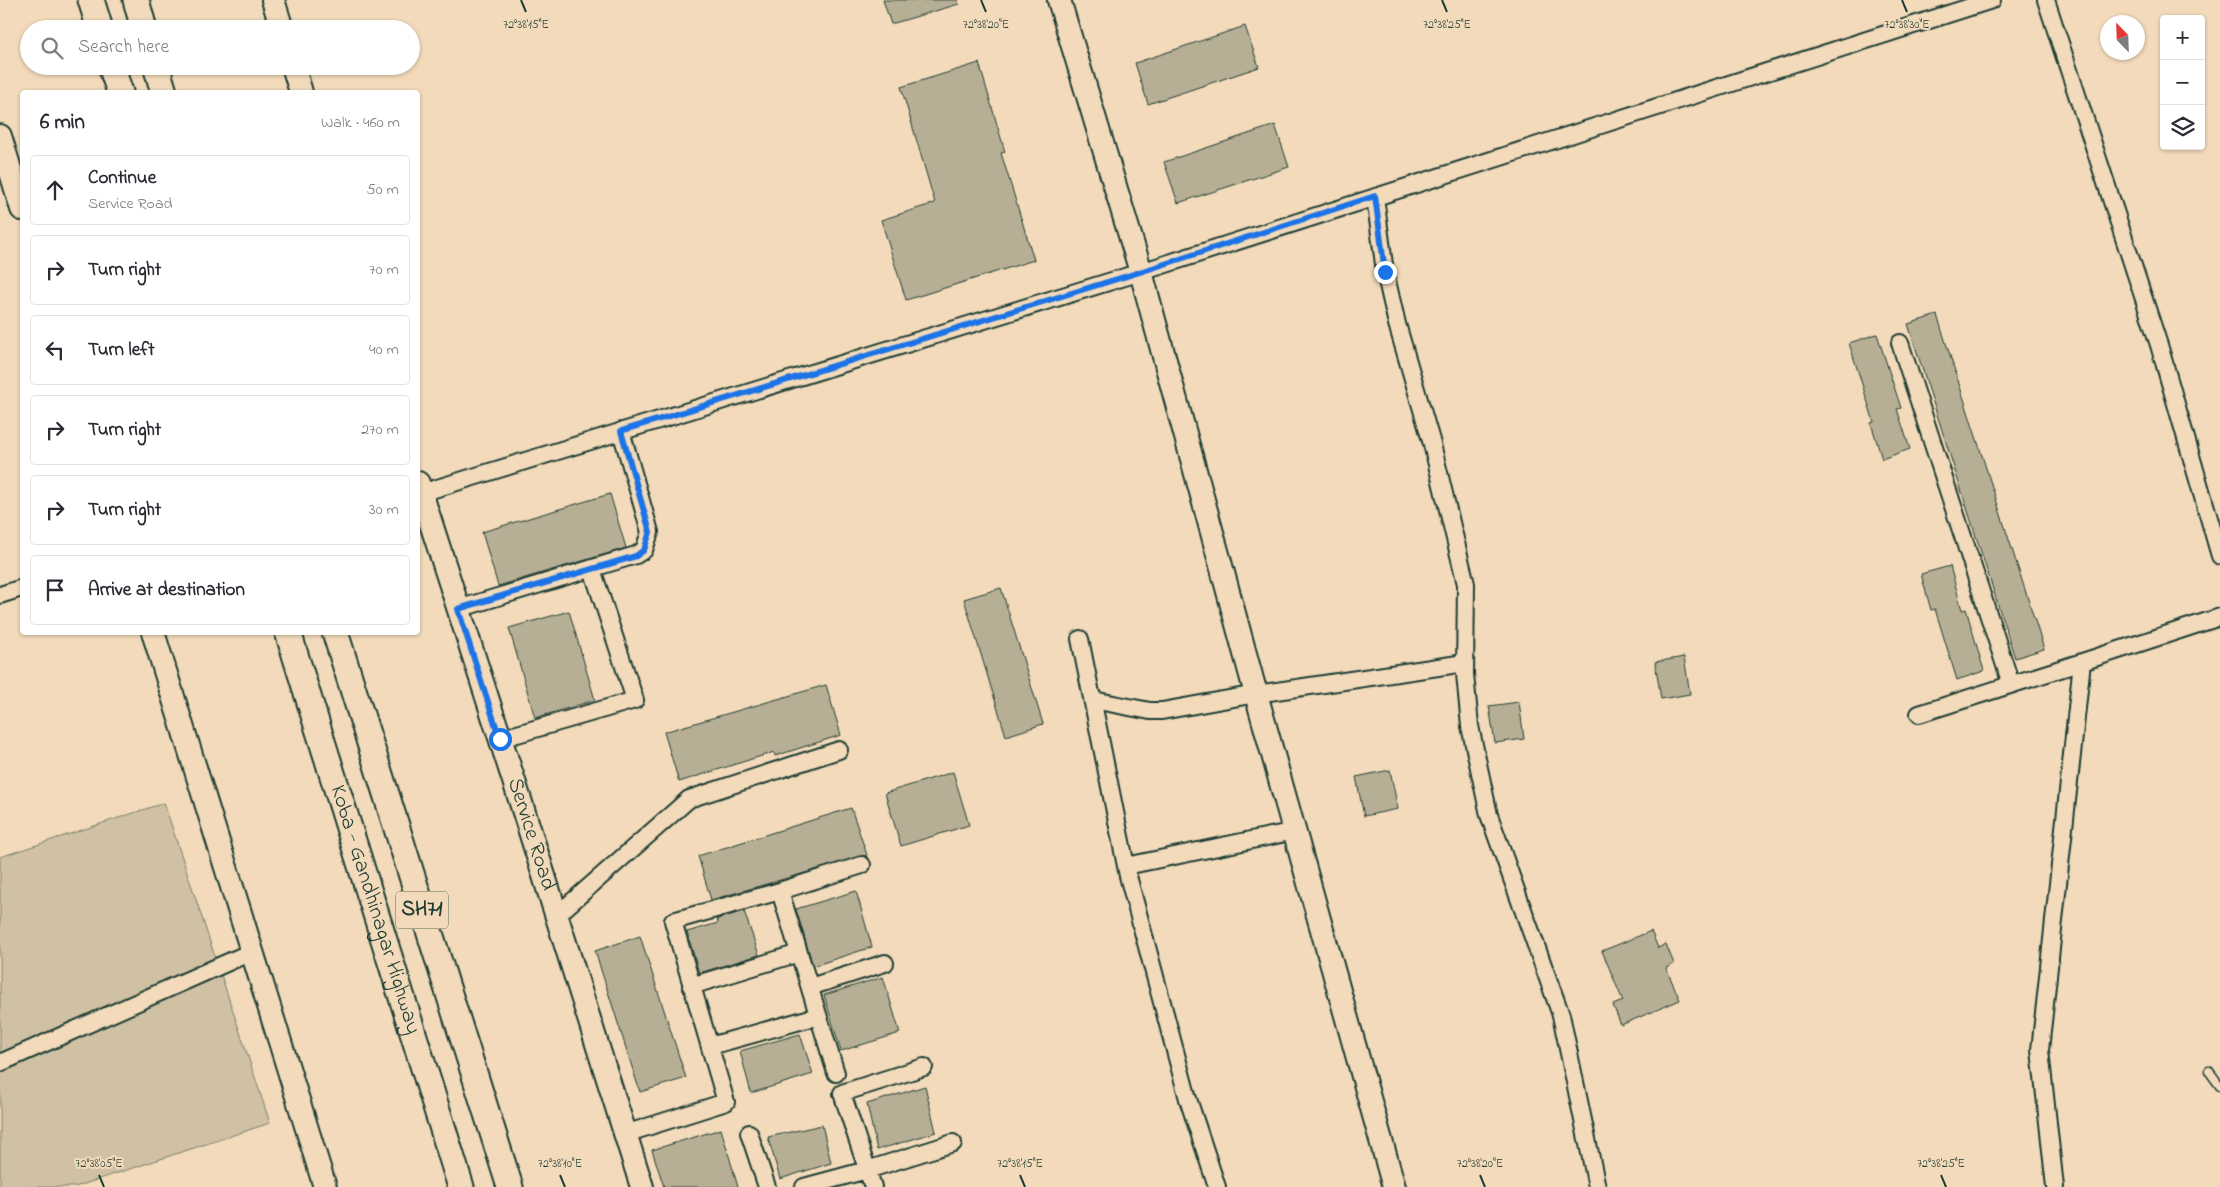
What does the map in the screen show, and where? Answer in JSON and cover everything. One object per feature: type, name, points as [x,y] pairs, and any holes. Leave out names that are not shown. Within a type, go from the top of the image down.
[{"type":"main road","points":[[91,0],[97,20]]},
{"type":"main road","points":[[136,0],[142,20]]},
{"type":"main road","points":[[114,75],[119,90]]},
{"type":"main road","points":[[159,75],[163,90]]},
{"type":"main road","name":"Koba - Gandhinagar Highway","points":[[289,635],[461,1187]]},
{"type":"main road","name":"SH71","points":[[336,635],[510,1187]]},
{"type":"street","points":[[274,0],[280,20]]},
{"type":"street","points":[[1059,0],[1140,272],[1394,1187]]},
{"type":"street","points":[[420,488],[621,431],[1140,272],[1992,0]]},
{"type":"street","points":[[2046,0],[2160,345],[2220,556]]},
{"type":"street","points":[[296,75],[300,90]]},
{"type":"street","points":[[0,136],[20,202]]},
{"type":"street","points":[[1375,196],[1385,272],[1397,324],[1432,444],[1466,584],[1465,663],[1470,726],[1489,815],[1561,1014],[1597,1187]]},
{"type":"street","points":[[1900,342],[2011,684]]},
{"type":"street","points":[[458,609],[636,556],[644,550],[649,540],[650,532],[621,431]]},
{"type":"street","name":"Service Road","points":[[420,491],[557,915],[642,1187]]},
{"type":"street","points":[[500,739],[635,700],[592,569]]},
{"type":"street","points":[[0,595],[20,589]]},
{"type":"street","points":[[1919,714],[2220,617]]},
{"type":"street","points":[[154,635],[325,1187]]},
{"type":"street","points":[[1080,638],[1126,866],[1188,1098],[1218,1187]]},
{"type":"street","points":[[2055,1187],[2040,1050],[2082,662]]},
{"type":"street","points":[[1093,700],[1150,711],[1162,711],[1256,694],[1465,663]]},
{"type":"street","points":[[557,915],[689,799],[839,750]]},
{"type":"street","points":[[1126,866],[1295,831]]},
{"type":"street","points":[[625,1134],[726,1102],[673,921],[780,891],[862,865]]},
{"type":"street","points":[[780,891],[836,1073]]},
{"type":"street","points":[[0,1063],[251,952]]},
{"type":"street","points":[[691,986],[799,953]]},
{"type":"street","points":[[810,987],[885,963]]},
{"type":"street","points":[[710,1046],[818,1016]]},
{"type":"street","points":[[873,1187],[842,1093],[924,1067]]},
{"type":"street","points":[[749,1133],[767,1187]]},
{"type":"street","points":[[804,1187],[867,1170],[953,1143]]},
{"type":"lane","points":[[2209,1071],[2220,1086]]},
{"type":"shaded area","points":[[164,803],[270,1123],[75,1187],[0,1187],[0,857]]},
{"type":"building","points":[[883,0],[958,0],[959,4],[891,24]]},
{"type":"building","points":[[1245,26],[1259,67],[1148,104],[1135,63]]},
{"type":"building","points":[[979,63],[1005,152],[1001,153],[1034,260],[906,300],[881,220],[935,203],[901,87]]},
{"type":"building","points":[[1275,125],[1289,167],[1178,203],[1164,162]]},
{"type":"building","points":[[1937,315],[2044,649],[2015,658],[1908,324]]},
{"type":"building","points":[[1877,334],[1901,408],[1897,409],[1910,449],[1882,459],[1871,423],[1874,422],[1849,343]]},
{"type":"building","points":[[610,494],[626,548],[498,586],[482,532]]},
{"type":"building","points":[[1950,566],[1962,610],[1966,609],[1984,671],[1957,680],[1935,609],[1931,610],[1921,574]]},
{"type":"building","points":[[1001,588],[1043,724],[1006,736],[964,599]]},
{"type":"building","points":[[569,611],[595,700],[535,718],[509,628]]},
{"type":"building","points":[[1684,657],[1690,694],[1661,699],[1655,662]]},
{"type":"building","points":[[826,685],[841,735],[775,756],[774,752],[679,782],[664,732]]},
{"type":"building","points":[[1519,702],[1524,739],[1495,743],[1489,706]]},
{"type":"building","points":[[1390,770],[1398,809],[1364,816],[1356,777]]},
{"type":"building","points":[[953,772],[969,825],[901,846],[885,793]]},
{"type":"building","points":[[851,808],[867,855],[711,900],[698,856]]},
{"type":"building","points":[[856,891],[872,947],[813,966],[796,909]]},
{"type":"building","points":[[744,911],[759,955],[699,973],[687,932],[718,923],[717,919]]},
{"type":"building","points":[[1651,931],[1658,948],[1666,944],[1674,964],[1666,968],[1680,1000],[1621,1025],[1613,1005],[1623,1001],[1602,951]]},
{"type":"building","points":[[640,936],[686,1078],[640,1092],[595,951]]},
{"type":"building","points":[[883,977],[900,1033],[841,1051],[824,995]]},
{"type":"building","points":[[800,1034],[813,1074],[751,1093],[740,1051]]},
{"type":"building","points":[[925,1086],[936,1132],[877,1150],[867,1104]]},
{"type":"building","points":[[822,1125],[831,1163],[780,1179],[768,1137]]},
{"type":"building","points":[[721,1129],[738,1187],[664,1187],[652,1150]]},
{"type":"route","points":[[500,739],[458,609],[636,556],[644,550],[649,540],[650,532],[621,431],[1140,272],[1375,196],[1385,272]]}]
